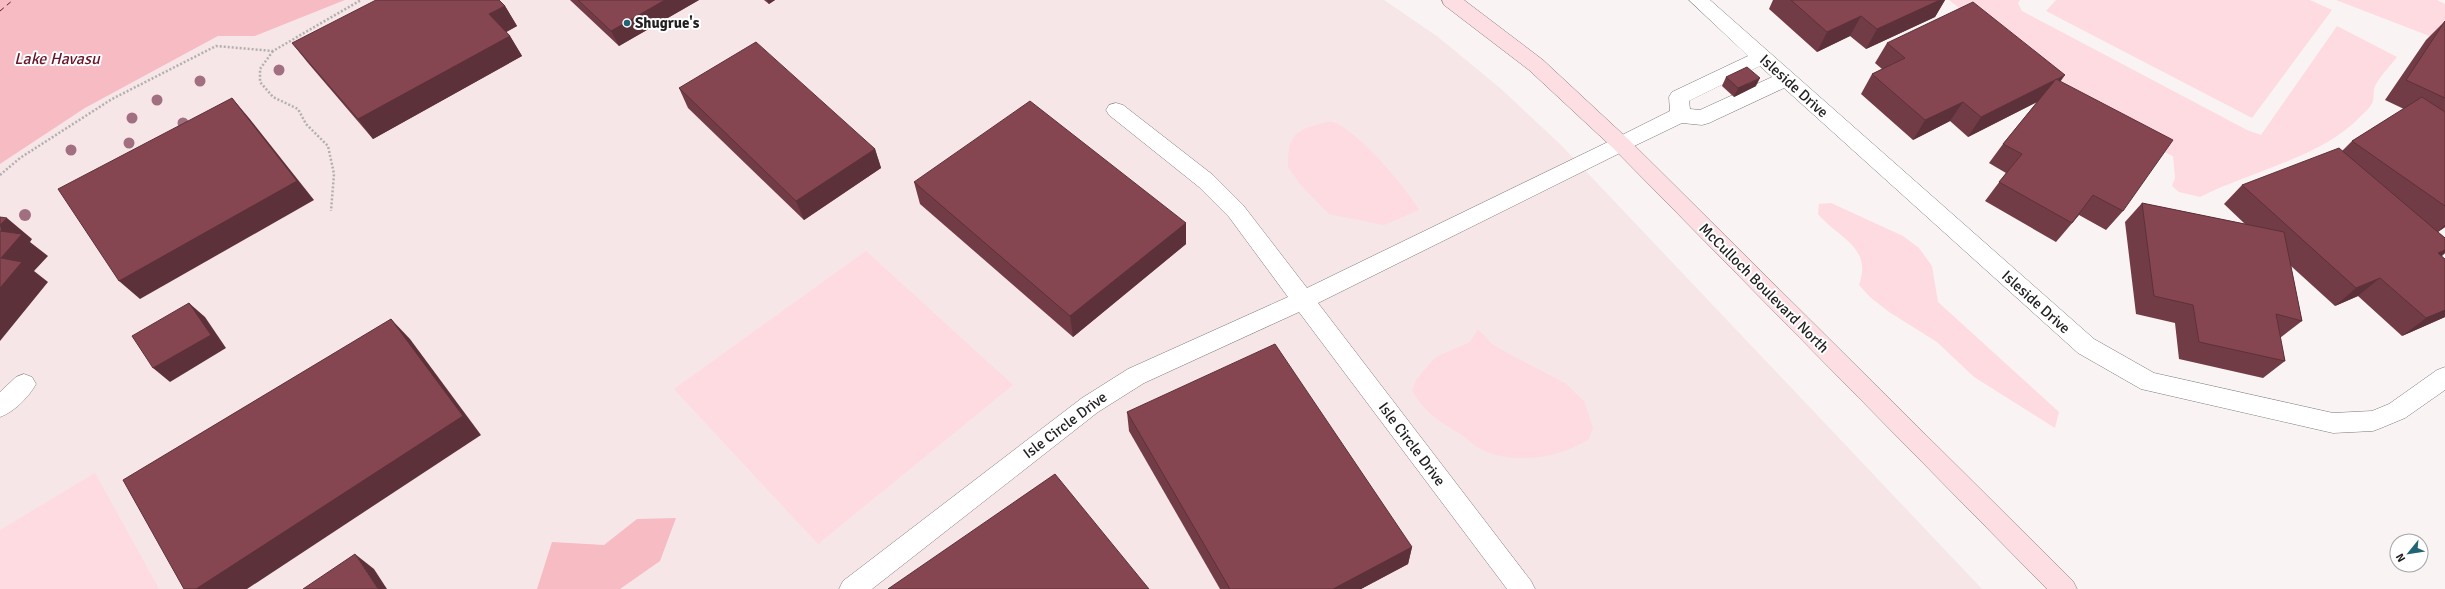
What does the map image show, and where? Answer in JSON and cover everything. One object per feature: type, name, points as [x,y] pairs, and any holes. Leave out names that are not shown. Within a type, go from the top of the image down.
[{"type":"street","name":"McCulloch Boulevard North","points":[[1451,0],[1536,65],[1621,144],[2064,589]]},
{"type":"street","name":"Isleside Drive","points":[[1698,0],[2086,346],[2149,382],[2333,423],[2373,421],[2396,411],[2445,377]]},
{"type":"street","points":[[1762,57],[1679,97],[1680,115],[1702,118],[1786,79]]},
{"type":"street","name":"Isle Circle Drive","points":[[1116,110],[1221,195],[1303,300],[1522,589]]},
{"type":"street","name":"Isle Circle Drive","points":[[852,589],[1068,422],[1112,390],[1136,376],[1303,300],[1680,115]]},
{"type":"street","points":[[0,408],[24,384]]},
{"type":"path","points":[[331,210],[334,167],[323,140],[310,131],[302,120],[298,109],[277,100],[260,86],[258,75],[272,51],[362,0]]},
{"type":"path","points":[[0,175],[20,158],[112,99],[216,46],[272,51]]},
{"type":"shaded area","points":[[345,0],[1384,0],[1438,37],[1500,88],[1561,145],[1982,589],[0,589],[0,164],[85,108],[218,36],[255,36]]},
{"type":"shaded area","points":[[1949,0],[2020,0],[2018,3],[2022,11],[2247,130],[2261,135],[2337,26],[2397,57],[2375,86],[2371,105],[2344,131],[2326,143],[2306,153],[2200,197],[2179,192],[2172,186],[2175,178],[2173,156],[2117,131]]},
{"type":"shaded area","points":[[2056,0],[2310,0],[2332,10],[2252,118],[2046,11]]},
{"type":"shaded area","points":[[2336,0],[2437,0],[2445,4],[2445,42]]},
{"type":"shaded area","points":[[1326,122],[1334,122],[1338,124],[1371,151],[1404,188],[1419,210],[1384,225],[1329,214],[1301,185],[1288,167],[1290,144],[1296,134],[1306,128]]},
{"type":"shaded area","points":[[1831,203],[1903,236],[1919,248],[1932,266],[1938,302],[2059,412],[2055,428],[1974,377],[1937,342],[1889,312],[1870,297],[1859,285],[1862,272],[1861,261],[1857,252],[1851,244],[1818,214],[1819,204]]},
{"type":"shaded area","points":[[866,251],[1013,385],[818,544],[674,389]]},
{"type":"shaded area","points":[[1478,329],[1492,344],[1565,383],[1584,401],[1593,428],[1589,439],[1578,446],[1551,455],[1536,458],[1507,457],[1493,454],[1478,447],[1427,411],[1412,391],[1416,380],[1438,356],[1470,342]]},
{"type":"shaded area","points":[[95,473],[159,589],[0,589],[0,530]]},
{"type":"water","name":"Lake Havasu","points":[[0,0],[345,0],[255,36],[218,36],[85,108],[0,164]]},
{"type":"water","points":[[676,518],[660,561],[620,589],[537,589],[552,542],[604,545],[637,519]]},
{"type":"building","points":[[376,0],[499,0],[505,6],[489,14],[510,36],[358,119],[292,43]]},
{"type":"building","points":[[578,0],[665,0],[611,31]]},
{"type":"building","points":[[1791,0],[1940,0],[1877,29],[1861,16],[1827,32]]},
{"type":"building","points":[[1973,2],[2065,75],[1981,117],[1963,102],[1925,120],[1872,74],[1905,58],[1887,43]]},
{"type":"building","points":[[2445,21],[2445,98],[2406,80]]},
{"type":"building","points":[[756,42],[875,149],[796,201],[679,88]]},
{"type":"building","points":[[1747,67],[1760,78],[1738,88],[1726,77]]},
{"type":"building","points":[[2056,79],[2173,140],[2123,211],[2093,195],[2072,223],[1999,182],[2022,154],[2003,144]]},
{"type":"building","points":[[2422,97],[2445,112],[2445,206],[2352,141]]},
{"type":"building","points":[[232,98],[297,181],[119,281],[58,189]]},
{"type":"building","points":[[1030,101],[1186,223],[1070,316],[914,182]]},
{"type":"building","points":[[2339,148],[2445,238],[2445,250],[2438,253],[2445,259],[2445,310],[2426,318],[2380,278],[2356,288],[2242,185]]},
{"type":"building","points":[[2142,203],[2284,232],[2302,321],[2276,314],[2285,361],[2199,342],[2193,305],[2154,296]]},
{"type":"building","points":[[0,217],[7,218],[0,225]]},
{"type":"building","points":[[0,231],[22,234],[1,258],[22,262],[0,288]]},
{"type":"building","points":[[189,303],[211,335],[153,368],[132,336]]},
{"type":"building","points":[[391,319],[463,416],[196,589],[184,589],[123,480]]},
{"type":"building","points":[[1275,344],[1412,547],[1333,589],[1230,589],[1127,412]]},
{"type":"building","points":[[1055,474],[1149,589],[888,589]]},
{"type":"building","points":[[355,554],[378,589],[303,589]]},
{"type":"ferry route","points":[[0,11],[13,0]]},
{"type":"place","name":"Shugrue's","points":[[627,23]]}]
